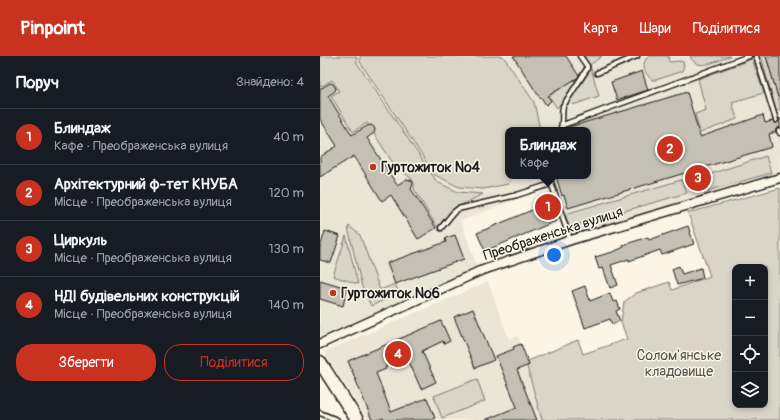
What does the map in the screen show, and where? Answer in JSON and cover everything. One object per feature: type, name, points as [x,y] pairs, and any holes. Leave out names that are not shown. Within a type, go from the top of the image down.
[{"type":"street","name":"Преображенська вулиця","points":[[320,344],[480,271],[570,240],[780,178]]},
{"type":"street","points":[[320,362],[357,420]]},
{"type":"lane","points":[[580,56],[587,66],[587,69],[563,106],[563,125],[749,56]]},
{"type":"lane","points":[[597,73],[637,56]]},
{"type":"lane","points":[[756,56],[776,120]]},
{"type":"lane","points":[[549,179],[570,240]]},
{"type":"lane","points":[[441,228],[458,209],[517,195],[551,184]]},
{"type":"lane","points":[[320,413],[337,420]]},
{"type":"shaded area","points":[[320,56],[780,56],[780,175],[567,235],[550,186],[461,221],[477,267],[320,337]]},
{"type":"shaded area","points":[[488,282],[509,339],[518,336],[529,366],[527,367],[542,420],[368,420],[324,352]]},
{"type":"green space","points":[[320,56],[356,56],[357,63],[437,182],[458,192],[483,194],[455,208],[437,227],[414,189],[414,183],[411,178],[395,166],[367,123],[353,132],[331,96],[339,91],[332,80],[320,87]]},
{"type":"green space","points":[[360,56],[503,56],[534,102],[539,127],[505,127],[505,179],[512,179],[508,184],[483,189],[459,187],[435,175],[360,62]]},
{"type":"green space","points":[[584,56],[602,56],[590,65]]},
{"type":"green space","points":[[649,56],[669,56],[668,60],[670,62],[683,62],[684,65],[682,71],[652,80],[644,68],[646,59]]},
{"type":"green space","points":[[690,56],[730,56],[703,65],[693,61]]},
{"type":"green space","points":[[761,56],[766,56],[780,104],[780,110],[776,110]]},
{"type":"green space","points":[[752,59],[764,93],[732,102],[737,119],[700,133],[695,114],[706,110],[698,79]]},
{"type":"green space","points":[[590,65],[599,96],[573,105],[569,99],[587,75]]},
{"type":"green space","points":[[575,79],[575,85],[557,108],[549,96]]},
{"type":"green space","points":[[766,156],[771,173],[707,191],[704,184],[691,188],[687,174],[708,168],[710,174]]},
{"type":"green space","points":[[681,180],[687,193],[569,227],[565,214]]},
{"type":"green space","name":"Солом'янське кладовище","points":[[780,188],[780,420],[542,420],[527,367],[529,365],[528,361],[578,340],[583,354],[627,339],[621,322],[624,302],[636,293],[669,282],[672,290],[710,276],[688,213]]},
{"type":"green space","points":[[349,226],[360,235],[380,290],[395,284],[399,293],[371,306],[362,287],[348,228]]},
{"type":"green space","points":[[346,236],[358,284],[333,276]]},
{"type":"green space","points":[[477,379],[485,401],[442,418],[434,396]]},
{"type":"building","points":[[513,56],[566,56],[579,76],[548,96],[551,101],[546,105]]},
{"type":"building","points":[[766,56],[780,56],[780,97],[778,97]]},
{"type":"building","points":[[642,71],[648,90],[617,100],[611,82]]},
{"type":"building","name":"Гуртожиток №4","points":[[330,83],[336,88],[335,91],[328,96],[352,135],[367,126],[371,125],[374,127],[374,133],[367,138],[397,185],[407,179],[412,181],[413,184],[411,189],[436,228],[418,239],[391,195],[382,201],[354,156],[320,177],[320,157],[337,146],[320,119],[320,89]]},
{"type":"building","points":[[687,92],[700,137],[763,115],[765,123],[772,121],[777,123],[780,118],[780,128],[776,129],[776,132],[769,134],[772,147],[568,208],[564,195],[562,196],[557,179],[591,179],[591,127],[569,127]]},
{"type":"building","points":[[549,203],[556,221],[485,251],[477,233]]},
{"type":"building","points":[[688,226],[694,244],[662,255],[660,250],[629,261],[629,259],[611,265],[618,285],[610,288],[603,268],[599,269],[595,257],[613,252],[624,247],[623,245],[648,237],[649,240]]},
{"type":"building","points":[[325,231],[340,236],[331,263],[320,260],[320,248]]},
{"type":"building","points":[[455,235],[464,259],[395,284],[387,263],[446,242],[445,238]]},
{"type":"building","points":[[679,266],[682,274],[701,268],[703,278],[677,285],[672,269]]},
{"type":"building","name":"Гуртожиток №6","points":[[320,280],[347,288],[343,306],[320,299]]},
{"type":"building","points":[[585,286],[590,301],[610,293],[613,302],[617,301],[620,309],[616,311],[620,321],[612,324],[610,319],[585,328],[572,291]]},
{"type":"building","points":[[473,309],[494,360],[475,368],[454,317]]},
{"type":"building","points":[[441,321],[450,341],[444,344],[443,341],[422,351],[436,382],[421,389],[407,357],[385,367],[386,369],[376,373],[391,412],[427,398],[435,418],[430,420],[384,420],[383,418],[372,420],[348,361]]},
{"type":"building","points":[[521,344],[529,365],[517,370],[537,420],[485,420],[517,407],[496,356],[514,349],[513,347]]},
{"type":"place","name":"Архітектурний ф-тет КНУБА","points":[[670,149]]},
{"type":"place","name":"Гуртожиток №4","points":[[373,167]]},
{"type":"place","name":"Циркуль","points":[[698,178]]},
{"type":"place","name":"Блиндаж","points":[[548,207]]},
{"type":"place","name":"Гуртожиток №6","points":[[333,293]]},
{"type":"place","name":"НДІ будівельних конструкцій","points":[[398,354]]}]
